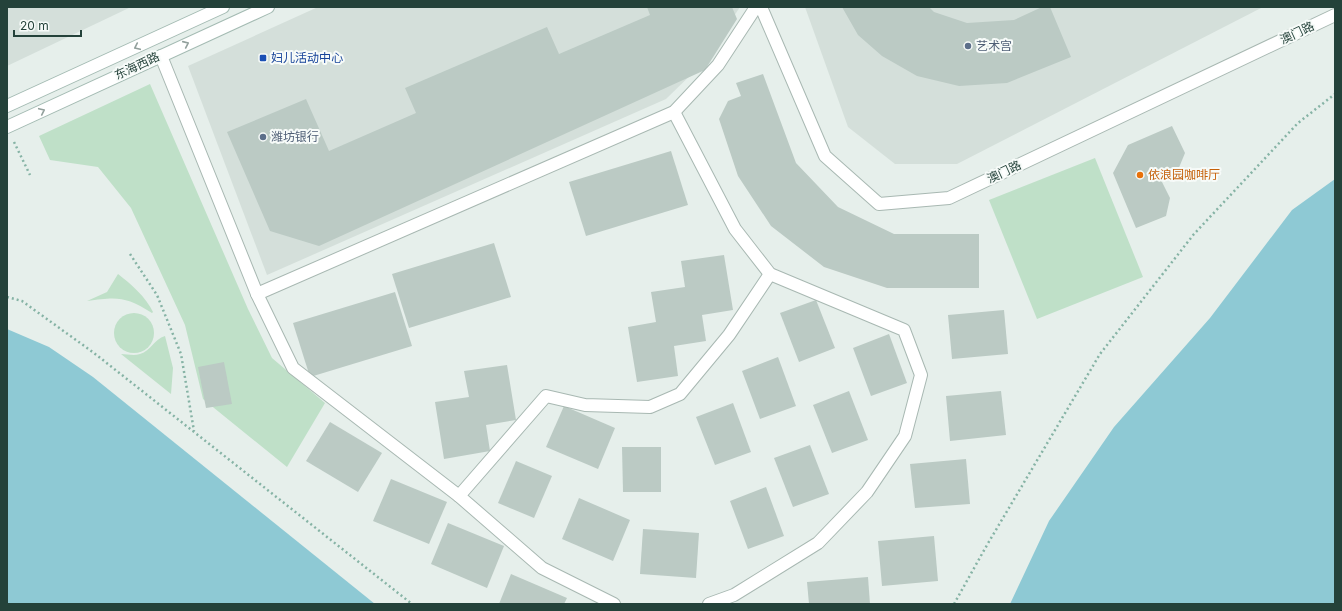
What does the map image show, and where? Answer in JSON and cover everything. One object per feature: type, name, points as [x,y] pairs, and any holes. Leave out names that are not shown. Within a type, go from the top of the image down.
[{"type":"street","name":"东海西路","points":[[7,106],[223,7]]},
{"type":"street","name":"东海西路","points":[[7,127],[268,7]]},
{"type":"street","points":[[257,294],[674,112],[718,65],[756,7]]},
{"type":"street","name":"澳门路","points":[[761,7],[825,156],[879,204],[949,198],[1335,15]]},
{"type":"street","points":[[161,56],[257,294],[293,368],[459,496],[542,568],[614,604]]},
{"type":"street","points":[[674,112],[735,229],[770,274],[904,330],[921,375],[905,436],[867,492],[818,543],[734,595],[709,604]]},
{"type":"street","points":[[459,496],[546,396],[585,405],[650,407],[680,394],[729,335],[770,274]]},
{"type":"path","points":[[954,604],[1100,354],[1194,234],[1298,123],[1335,94]]},
{"type":"path","points":[[14,142],[30,175]]},
{"type":"path","points":[[130,254],[157,295],[181,354],[194,432]]},
{"type":"path","points":[[7,297],[22,301],[94,353],[412,604]]},
{"type":"shaded area","points":[[7,7],[131,7],[7,66]]},
{"type":"shaded area","points":[[318,7],[740,7],[702,64],[666,99],[267,275],[188,66]]},
{"type":"shaded area","points":[[805,7],[1263,7],[957,164],[895,164],[848,127]]},
{"type":"green space","points":[[150,84],[248,309],[272,358],[325,403],[287,467],[203,399],[185,325],[131,208],[98,167],[50,160],[39,136]]},
{"type":"green space","points":[[1095,158],[1143,277],[1037,319],[989,200]]},
{"type":"green space","points":[[118,274],[133,286],[142,296],[150,306],[153,312],[152,313],[135,303],[121,299],[87,301],[107,292]]},
{"type":"green space","points":[[138,313],[145,316],[151,322],[154,333],[153,341],[145,350],[138,353],[130,353],[123,350],[115,341],[114,329],[117,322],[126,314]]},
{"type":"green space","points":[[165,336],[173,368],[171,394],[121,354],[140,354]]},
{"type":"water","points":[[1335,179],[1335,604],[1010,604],[1049,521],[1114,427],[1210,318],[1292,210]]},
{"type":"water","points":[[7,329],[49,347],[93,377],[375,604],[7,604]]},
{"type":"building","points":[[647,7],[732,7],[737,19],[705,70],[319,246],[270,231],[227,132],[306,99],[329,151],[416,113],[405,88],[547,27],[559,54],[650,15]]},
{"type":"building","name":"艺术宫","points":[[842,7],[929,7],[934,12],[967,23],[1014,20],[1042,7],[1050,7],[1071,57],[1007,83],[959,86],[917,76],[882,56],[858,35]]},
{"type":"building","points":[[763,74],[796,163],[838,207],[894,234],[979,234],[979,288],[887,288],[824,267],[771,226],[738,176],[719,119],[728,101],[741,96],[736,83]]},
{"type":"building","name":"依浪园咖啡厅","points":[[1172,126],[1185,153],[1178,170],[1160,178],[1170,198],[1166,216],[1136,228],[1113,173],[1128,145]]},
{"type":"building","points":[[671,151],[688,205],[586,236],[569,182]]},
{"type":"building","points":[[494,243],[511,297],[409,328],[392,274]]},
{"type":"building","points":[[724,255],[733,310],[702,315],[706,341],[674,346],[678,376],[637,382],[628,327],[656,322],[651,292],[685,287],[681,261]]},
{"type":"building","points":[[395,292],[412,346],[310,377],[293,323]]},
{"type":"building","points":[[816,300],[835,348],[799,362],[780,313]]},
{"type":"building","points":[[1004,310],[1008,354],[952,359],[948,315]]},
{"type":"building","points":[[889,334],[907,383],[871,396],[853,348]]},
{"type":"building","points":[[778,357],[796,406],[760,419],[742,371]]},
{"type":"building","points":[[224,362],[232,404],[206,408],[198,367]]},
{"type":"building","points":[[507,365],[516,420],[486,425],[490,451],[444,459],[435,402],[469,397],[464,371]]},
{"type":"building","points":[[849,391],[868,440],[832,453],[813,405]]},
{"type":"building","points":[[1001,391],[1006,435],[950,441],[946,396]]},
{"type":"building","points":[[733,403],[751,452],[715,465],[696,417]]},
{"type":"building","points":[[564,406],[615,428],[598,469],[546,447]]},
{"type":"building","points":[[330,422],[382,453],[358,492],[306,461]]},
{"type":"building","points":[[810,445],[829,494],[793,507],[774,458]]},
{"type":"building","points":[[622,447],[661,447],[661,492],[623,492]]},
{"type":"building","points":[[966,459],[970,504],[915,508],[910,464]]},
{"type":"building","points":[[516,461],[552,476],[534,518],[498,503]]},
{"type":"building","points":[[391,479],[447,502],[429,544],[373,521]]},
{"type":"building","points":[[766,487],[784,536],[748,549],[730,501]]},
{"type":"building","points":[[579,498],[630,520],[613,561],[562,539]]},
{"type":"building","points":[[448,523],[504,546],[487,588],[431,564]]},
{"type":"building","points":[[643,529],[699,533],[696,578],[640,574]]},
{"type":"building","points":[[934,536],[938,581],[882,586],[878,541]]},
{"type":"building","points":[[511,574],[567,598],[564,604],[499,604]]},
{"type":"building","points":[[868,577],[870,604],[809,604],[807,582]]},
{"type":"place","name":"艺术宫","points":[[968,46]]},
{"type":"place","name":"妇儿活动中心","points":[[263,58]]},
{"type":"place","name":"潍坊银行","points":[[263,137]]},
{"type":"place","name":"依浪园咖啡厅","points":[[1140,175]]}]
